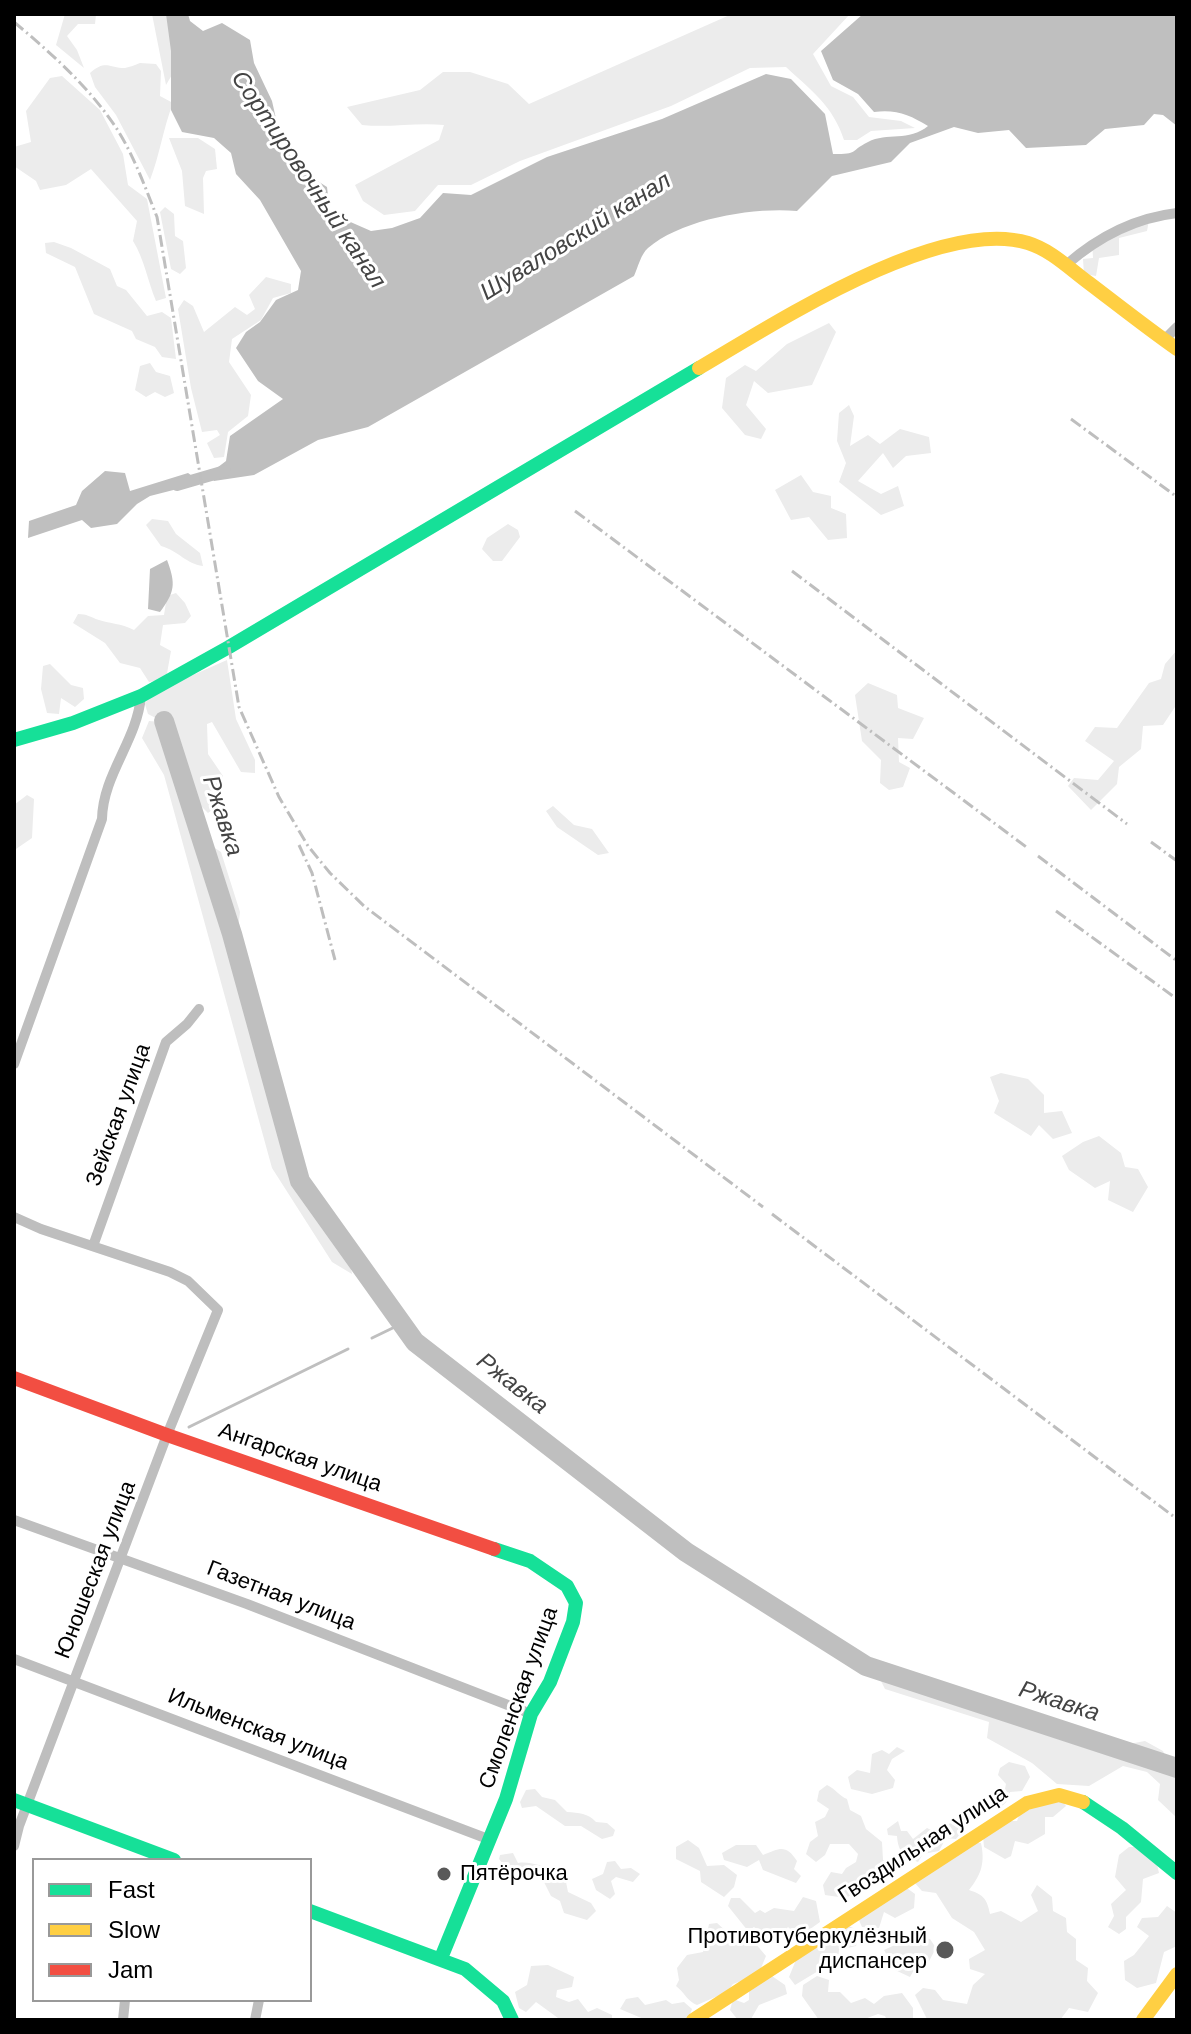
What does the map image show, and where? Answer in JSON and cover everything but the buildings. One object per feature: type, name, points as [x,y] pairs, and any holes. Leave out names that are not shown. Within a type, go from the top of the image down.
[{"type":"street","points":[[1066,265],[1087,246],[1129,224],[1177,213]]},
{"type":"street","points":[[14,740],[73,723],[141,696],[370,565],[819,297],[874,272],[929,253],[990,240],[1027,242],[1066,265],[1177,349]]},
{"type":"street","points":[[1164,340],[1177,327]]},
{"type":"street","points":[[14,1064],[102,819],[103,797],[139,718],[141,696]]},
{"type":"street","name":"Зейская улица","points":[[93,1246],[166,1042],[199,1009]]},
{"type":"street","points":[[14,1217],[93,1246]]},
{"type":"street","name":"Юношеская улица","points":[[14,1846],[21,1802],[75,1681],[167,1435],[218,1310],[188,1281],[93,1246]]},
{"type":"street","name":"Ангарская улица","points":[[14,1378],[167,1435],[530,1561],[567,1586]]},
{"type":"street","name":"Газетная улица","points":[[14,1520],[247,1604],[531,1714]]},
{"type":"street","name":"Смоленская улица","points":[[441,1958],[506,1799],[531,1714],[550,1682],[573,1622],[576,1603],[567,1586]]},
{"type":"street","name":"Ильменская улица","points":[[14,1659],[488,1839]]},
{"type":"street","name":"Гвоздильная улица","points":[[693,2020],[1042,1796],[1061,1794],[1084,1802],[1177,1873]]},
{"type":"street","points":[[21,1802],[157,1857]]},
{"type":"street","points":[[312,1912],[465,1969],[503,2001],[512,2020]]},
{"type":"street","points":[[1143,2020],[1177,1974]]},
{"type":"shaded area","points":[[65,14],[96,14],[95,24],[78,24],[67,36],[84,68],[56,45]]},
{"type":"shaded area","points":[[152,14],[167,14],[176,68],[166,85]]},
{"type":"shaded area","points":[[732,14],[850,14],[813,54],[831,86],[853,97],[869,117],[901,121],[915,128],[871,131],[857,140],[844,140],[828,108],[786,67],[750,68],[671,106],[520,161],[471,185],[438,185],[415,211],[384,215],[363,201],[355,185],[439,140],[444,125],[362,125],[347,107],[420,90],[443,72],[470,72],[508,84],[529,104]]},
{"type":"shaded area","points":[[140,63],[156,64],[161,71],[160,96],[173,103],[150,180],[116,115],[95,87],[90,73],[104,65],[125,68]]},
{"type":"shaded area","points":[[62,76],[100,110],[123,154],[128,185],[147,199],[166,298],[156,301],[133,241],[137,221],[91,169],[66,185],[40,190],[36,181],[14,166],[14,147],[31,142],[26,111],[50,78]]},
{"type":"shaded area","points":[[169,138],[198,138],[215,149],[217,169],[206,171],[203,178],[204,214],[185,206],[182,171]]},
{"type":"shaded area","points":[[165,207],[174,214],[175,236],[183,241],[186,268],[180,274],[171,269],[160,212]]},
{"type":"shaded area","points":[[1150,215],[1147,231],[1119,238],[1119,255],[1099,258],[1096,276],[1084,274],[1083,259],[1093,258],[1092,241]]},
{"type":"shaded area","points":[[54,242],[110,269],[117,286],[126,290],[147,316],[162,312],[171,318],[176,359],[162,357],[155,347],[136,339],[132,331],[94,314],[75,267],[46,253],[45,243]]},
{"type":"shaded area","points":[[266,277],[291,284],[291,293],[273,298],[261,320],[232,339],[229,362],[251,395],[248,416],[228,432],[224,457],[214,458],[207,443],[220,435],[217,430],[202,432],[178,309],[184,300],[193,306],[204,332],[235,307],[247,315],[255,309],[249,295]]},
{"type":"shaded area","points":[[829,323],[836,332],[812,385],[768,393],[754,381],[746,405],[766,429],[761,439],[745,435],[722,408],[726,378],[745,365],[756,371],[787,344]]},
{"type":"shaded area","points":[[150,363],[156,372],[170,376],[174,393],[165,397],[155,392],[146,397],[135,390],[140,366]]},
{"type":"shaded area","points":[[849,405],[854,416],[850,446],[868,435],[880,444],[900,429],[929,437],[931,453],[906,456],[893,468],[883,453],[858,481],[881,494],[898,486],[904,506],[881,515],[839,482],[846,463],[837,441],[839,413]]},
{"type":"shaded area","points":[[801,475],[813,492],[831,496],[831,508],[846,514],[847,538],[828,540],[809,517],[791,520],[775,490]]},
{"type":"shaded area","points":[[152,519],[168,521],[176,534],[200,553],[203,566],[161,546],[146,525]]},
{"type":"shaded area","points":[[508,524],[518,530],[520,537],[502,561],[493,561],[482,549],[487,538]]},
{"type":"shaded area","points":[[176,593],[191,616],[185,623],[163,625],[160,645],[171,651],[166,679],[149,682],[140,668],[120,663],[105,643],[73,623],[81,614],[134,630],[148,616],[164,615],[167,596]]},
{"type":"shaded area","points":[[1177,650],[1177,704],[1163,725],[1143,726],[1141,749],[1119,767],[1117,784],[1091,810],[1068,786],[1074,778],[1098,780],[1114,761],[1085,741],[1095,727],[1117,728],[1149,683],[1161,679],[1165,664]]},
{"type":"shaded area","points":[[227,660],[236,719],[255,760],[255,773],[241,772],[212,722],[207,724],[208,754],[223,776],[219,805],[208,813],[196,801],[173,727],[148,714],[145,704],[150,694]]},
{"type":"shaded area","points":[[50,664],[71,685],[83,688],[84,699],[75,707],[61,698],[59,714],[47,713],[41,689],[43,666]]},
{"type":"shaded area","points":[[868,683],[897,695],[898,708],[924,718],[913,739],[898,738],[899,762],[910,768],[903,787],[889,790],[880,783],[881,760],[862,741],[855,695]]},
{"type":"shaded area","points":[[149,721],[161,722],[172,731],[204,841],[221,852],[240,912],[236,946],[276,1094],[293,1178],[349,1253],[352,1274],[332,1262],[272,1168],[164,775],[142,738]]},
{"type":"shaded area","points":[[27,795],[34,799],[32,838],[16,849],[14,860],[14,805]]},
{"type":"shaded area","points":[[553,806],[574,825],[592,829],[609,853],[598,855],[557,827],[546,811]]},
{"type":"shaded area","points":[[1001,1073],[1028,1079],[1044,1095],[1044,1113],[1062,1111],[1072,1133],[1053,1139],[1039,1125],[1031,1136],[994,1113],[999,1101],[990,1077]]},
{"type":"shaded area","points":[[1099,1136],[1121,1153],[1125,1167],[1138,1169],[1148,1187],[1133,1212],[1108,1200],[1110,1181],[1095,1188],[1069,1170],[1062,1156]]},
{"type":"shaded area","points":[[884,1670],[1033,1718],[1046,1727],[1069,1729],[1118,1746],[1145,1741],[1163,1751],[1168,1761],[1177,1765],[1177,1818],[1158,1800],[1160,1784],[1147,1772],[1123,1766],[1089,1786],[1057,1784],[1032,1763],[987,1738],[989,1722],[885,1689],[878,1675]]},
{"type":"shaded area","points":[[897,1747],[905,1751],[892,1759],[887,1770],[895,1780],[893,1788],[872,1794],[851,1789],[848,1777],[857,1770],[870,1773],[872,1754],[882,1750],[889,1754]]},
{"type":"shaded area","points":[[1009,1762],[1025,1766],[1030,1777],[1022,1791],[1010,1792],[1002,1806],[987,1810],[983,1800],[994,1789],[1005,1789],[1006,1784],[998,1775],[1000,1768]]},
{"type":"shaded area","points":[[827,1785],[847,1799],[850,1810],[861,1816],[866,1829],[882,1842],[883,1860],[895,1867],[895,1874],[882,1882],[873,1882],[846,1898],[825,1895],[823,1885],[831,1872],[842,1874],[856,1862],[858,1854],[849,1844],[830,1844],[825,1855],[816,1862],[806,1854],[810,1842],[818,1836],[815,1822],[825,1817],[829,1809],[817,1801],[819,1791]]},
{"type":"shaded area","points":[[535,1789],[542,1797],[555,1800],[567,1812],[607,1823],[615,1830],[613,1836],[602,1839],[581,1826],[565,1826],[536,1806],[522,1808],[520,1802],[526,1790]]},
{"type":"shaded area","points":[[1060,1798],[1066,1806],[1053,1817],[1045,1817],[1045,1834],[1028,1844],[1015,1841],[1011,1856],[1005,1859],[984,1847],[983,1836],[996,1821],[1017,1821],[1024,1803]]},
{"type":"shaded area","points":[[898,1821],[901,1831],[907,1831],[913,1839],[927,1828],[933,1831],[945,1829],[950,1823],[958,1828],[960,1834],[956,1839],[946,1838],[939,1851],[923,1854],[918,1862],[903,1853],[897,1836],[888,1835],[887,1829]]},
{"type":"shaded area","points":[[688,1840],[699,1848],[707,1866],[724,1865],[737,1875],[734,1887],[724,1897],[701,1882],[700,1871],[676,1859],[676,1847]]},
{"type":"shaded area","points":[[972,1842],[981,1843],[983,1856],[980,1873],[969,1890],[984,1898],[990,1914],[1001,1911],[1021,1922],[1038,1911],[1031,1895],[1037,1885],[1052,1897],[1053,1911],[1066,1918],[1067,1932],[1076,1939],[1076,1960],[1088,1968],[1087,1981],[1098,1993],[1088,2012],[1069,2008],[1060,2020],[927,2019],[915,1995],[923,1988],[935,1990],[943,2000],[967,2004],[973,1985],[985,1974],[970,1969],[969,1959],[985,1950],[974,1932],[952,1918],[936,1893],[922,1891],[913,1881]]},
{"type":"shaded area","points":[[736,1845],[756,1845],[763,1855],[778,1849],[786,1850],[797,1861],[794,1869],[801,1876],[796,1883],[763,1870],[759,1860],[747,1867],[724,1860],[722,1853]]},
{"type":"shaded area","points":[[1129,1847],[1139,1847],[1156,1860],[1159,1873],[1143,1879],[1141,1902],[1126,1917],[1126,1929],[1119,1934],[1108,1927],[1114,1916],[1111,1904],[1126,1890],[1115,1877],[1119,1855]]},
{"type":"shaded area","points":[[513,1853],[518,1863],[553,1867],[566,1882],[568,1892],[591,1903],[596,1911],[587,1920],[564,1913],[560,1901],[551,1896],[542,1878],[507,1869],[499,1859],[500,1855]]},
{"type":"shaded area","points":[[615,1861],[621,1869],[631,1868],[640,1874],[633,1882],[616,1877],[611,1881],[615,1894],[610,1899],[596,1890],[592,1879],[603,1874],[607,1862]]},
{"type":"shaded area","points":[[900,1883],[915,1894],[914,1908],[895,1918],[884,1912],[879,1928],[862,1927],[858,1918]]},
{"type":"shaded area","points":[[803,1897],[816,1901],[820,1922],[799,1937],[788,1927],[780,1936],[764,1936],[754,1927],[748,1931],[728,1906],[731,1898],[740,1898],[755,1913],[760,1910],[765,1913],[774,1908],[794,1911]]},
{"type":"shaded area","points":[[1167,1906],[1177,1913],[1177,1946],[1164,1952],[1156,1983],[1137,1988],[1125,1980],[1124,1961],[1134,1955],[1149,1936],[1137,1927],[1142,1918],[1158,1917]]},
{"type":"shaded area","points":[[717,1923],[727,1932],[728,1943],[744,1938],[755,1943],[766,1956],[761,1968],[749,1978],[697,2005],[676,1986],[679,1980],[677,1968],[687,1955],[703,1952],[709,1924]]},
{"type":"shaded area","points":[[847,1925],[860,1935],[856,1946],[839,1950],[838,1959],[795,1985],[789,1977],[798,1955],[831,1934],[841,1935]]},
{"type":"shaded area","points":[[910,1938],[930,1939],[936,1948],[928,1963],[919,1961],[910,1977],[895,1970],[884,1950]]},
{"type":"shaded area","points":[[548,1965],[574,1977],[572,1987],[557,1990],[556,1997],[569,2002],[578,1999],[588,2012],[597,2008],[612,2015],[612,2020],[558,2018],[536,2002],[526,2012],[519,2008],[515,1992],[527,1985],[531,1966]]},
{"type":"shaded area","points":[[769,1974],[785,1985],[787,1994],[759,2005],[751,2019],[738,2020],[730,2010],[733,1999],[744,2003],[749,2000],[749,1988]]},
{"type":"shaded area","points":[[817,1976],[829,1980],[828,1992],[840,1992],[851,2003],[865,1998],[874,2004],[884,1996],[902,1993],[913,2008],[913,2020],[887,2020],[878,2014],[862,2020],[819,2020],[802,1996],[803,1985]]},
{"type":"shaded area","points":[[638,1997],[645,2005],[666,2000],[672,2004],[684,2002],[692,2009],[688,2020],[646,2020],[620,2009],[626,1999]]},
{"type":"water","name":"Сортировочный канал","points":[[166,14],[188,14],[190,21],[203,31],[222,23],[250,40],[254,63],[272,101],[282,145],[305,173],[327,187],[330,213],[371,231],[392,228],[420,218],[443,193],[471,195],[547,157],[662,119],[766,74],[791,79],[825,114],[833,154],[851,153],[875,139],[921,131],[928,126],[902,114],[874,112],[858,94],[833,80],[821,51],[863,14],[1177,14],[1177,126],[1163,115],[1154,114],[1144,125],[1105,129],[1086,145],[1026,148],[1009,130],[978,133],[954,127],[910,143],[891,162],[832,176],[797,211],[739,213],[679,229],[648,248],[634,276],[368,427],[318,440],[254,475],[214,481],[209,474],[226,461],[230,436],[283,399],[258,381],[236,348],[246,332],[260,322],[276,300],[298,290],[301,271],[260,200],[236,174],[231,153],[214,138],[182,132],[171,110],[171,51]]},
{"type":"water","points":[[105,471],[125,473],[130,491],[188,473],[195,478],[189,486],[150,496],[117,524],[91,528],[82,520],[28,538],[29,521],[76,505],[82,491]]},
{"type":"water","points":[[167,560],[173,582],[169,599],[160,612],[148,609],[150,569]]},
{"type":"waterway","name":"Шуваловский канал","points":[[177,485],[225,471]]},
{"type":"waterway","name":"Ржавка","points":[[164,721],[232,934],[300,1181],[415,1342],[686,1552],[866,1666],[1177,1768]]},
{"type":"waterway","points":[[372,1338],[401,1324]]},
{"type":"waterway","points":[[189,1427],[348,1349]]},
{"type":"railway","points":[[14,22],[68,70],[104,111],[127,147],[157,217],[239,707],[279,797],[308,846],[364,906],[763,1207]]},
{"type":"railway","points":[[1071,419],[1177,497]]},
{"type":"railway","points":[[575,511],[1029,849]]},
{"type":"railway","points":[[792,571],[1127,824]]},
{"type":"railway","points":[[1151,842],[1177,861]]},
{"type":"railway","points":[[299,845],[312,873],[335,960]]},
{"type":"railway","points":[[1038,856],[1177,961]]},
{"type":"railway","points":[[1056,911],[1177,999]]},
{"type":"railway","points":[[772,1214],[1177,1519]]},
{"type":"traffic: fast","points":[[14,740],[73,723],[141,696],[699,368]]},
{"type":"traffic: fast","points":[[441,1958],[506,1799],[531,1714],[550,1682],[573,1622],[576,1603],[567,1586],[530,1561],[494,1549]]},
{"type":"traffic: fast","points":[[14,1800],[169,1858]]},
{"type":"traffic: fast","points":[[1083,1802],[1122,1828],[1177,1873]]},
{"type":"traffic: fast","points":[[312,1912],[465,1969],[503,2001],[512,2020]]},
{"type":"traffic: slow","points":[[699,368],[858,279],[905,259],[950,245],[991,239],[1028,243],[1045,250],[1177,349]]},
{"type":"traffic: slow","points":[[693,2020],[1027,1803],[1059,1795],[1083,1802]]},
{"type":"traffic: slow","points":[[1143,2020],[1177,1974]]},
{"type":"traffic: jam","points":[[14,1378],[494,1549]]},
{"type":"place","name":"Пятёрочка","points":[[444,1874]]},
{"type":"place","name":"Противотуберкулёзный диспансер","points":[[945,1950]]}]
